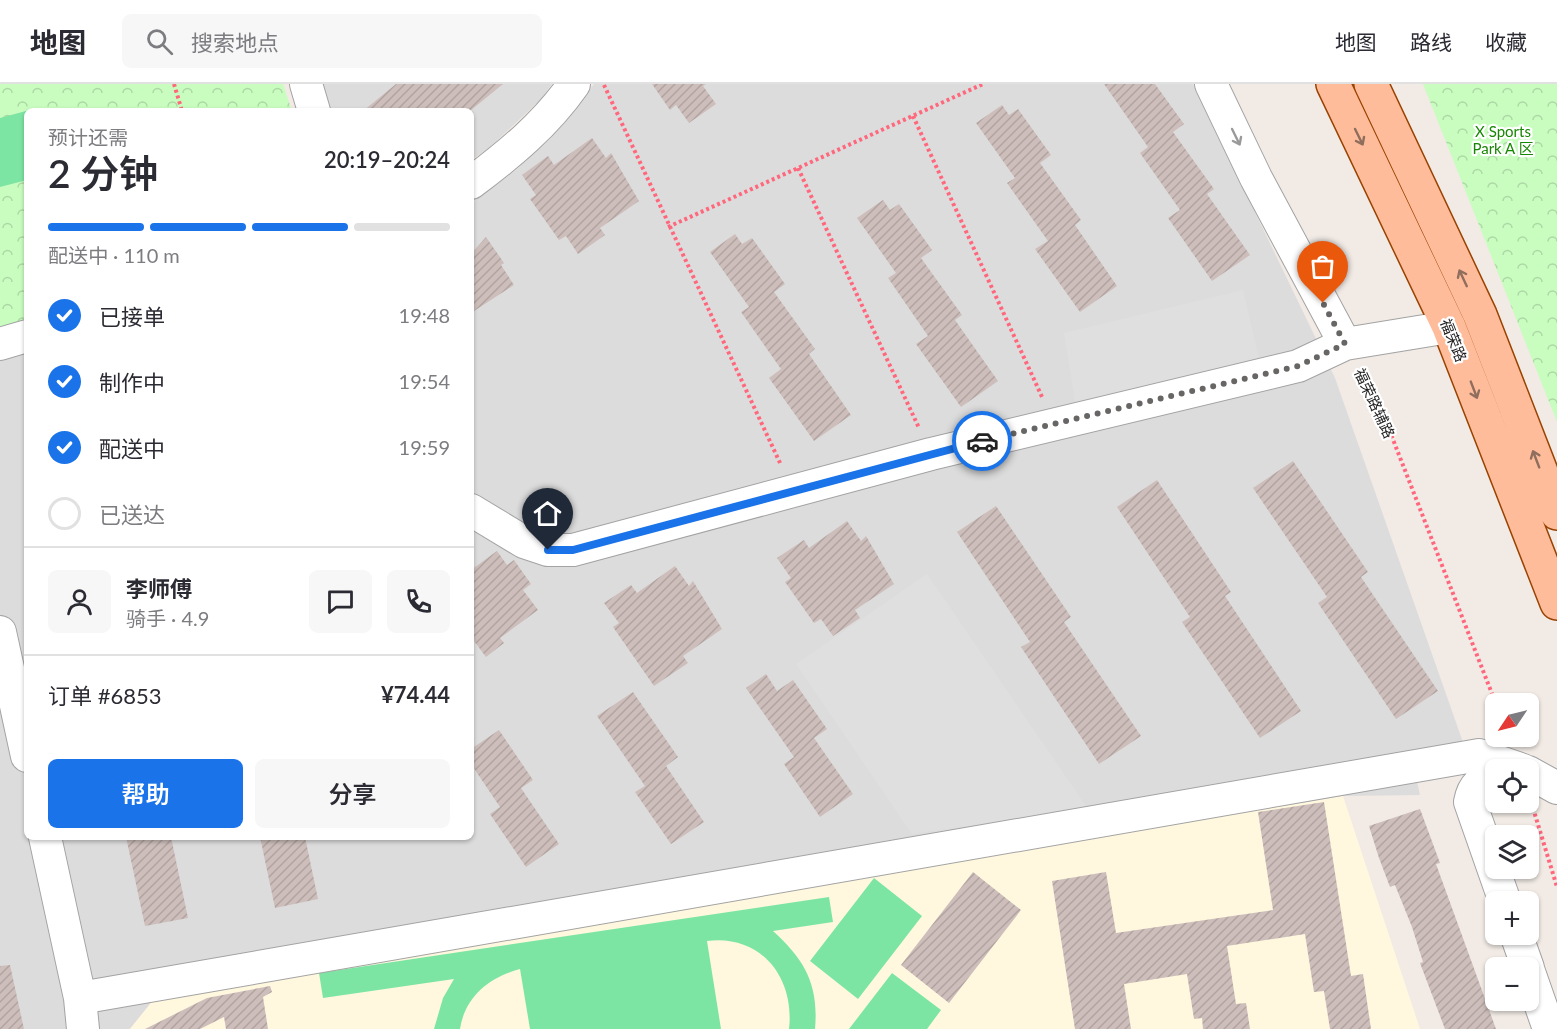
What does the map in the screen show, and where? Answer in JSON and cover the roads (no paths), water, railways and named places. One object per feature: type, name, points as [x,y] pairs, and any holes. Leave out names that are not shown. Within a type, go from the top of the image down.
[{"type":"main road","name":"福荣路","points":[[1333,84],[1449,327],[1557,603]]},
{"type":"main road","points":[[1371,84],[1480,315],[1557,513]]},
{"type":"street","points":[[306,84],[313,108]]},
{"type":"street","points":[[474,181],[506,157],[538,128],[574,84]]},
{"type":"street","points":[[1210,84],[1256,178],[1345,344]]},
{"type":"street","points":[[474,512],[524,542],[548,550],[573,550],[931,454],[1298,366],[1345,344],[1449,327]]},
{"type":"street","points":[[0,344],[24,337]]},
{"type":"street","points":[[0,632],[24,742]]},
{"type":"street","points":[[80,998],[1479,755],[1488,759]]},
{"type":"street","points":[[1485,781],[1477,784],[1472,790],[1470,802],[1501,891]]},
{"type":"street","points":[[46,840],[80,998],[83,1029]]},
{"type":"street","points":[[1539,998],[1550,1029]]},
{"type":"park label","name":"X Sports Park A 区","points":[[1503,140]]}]
